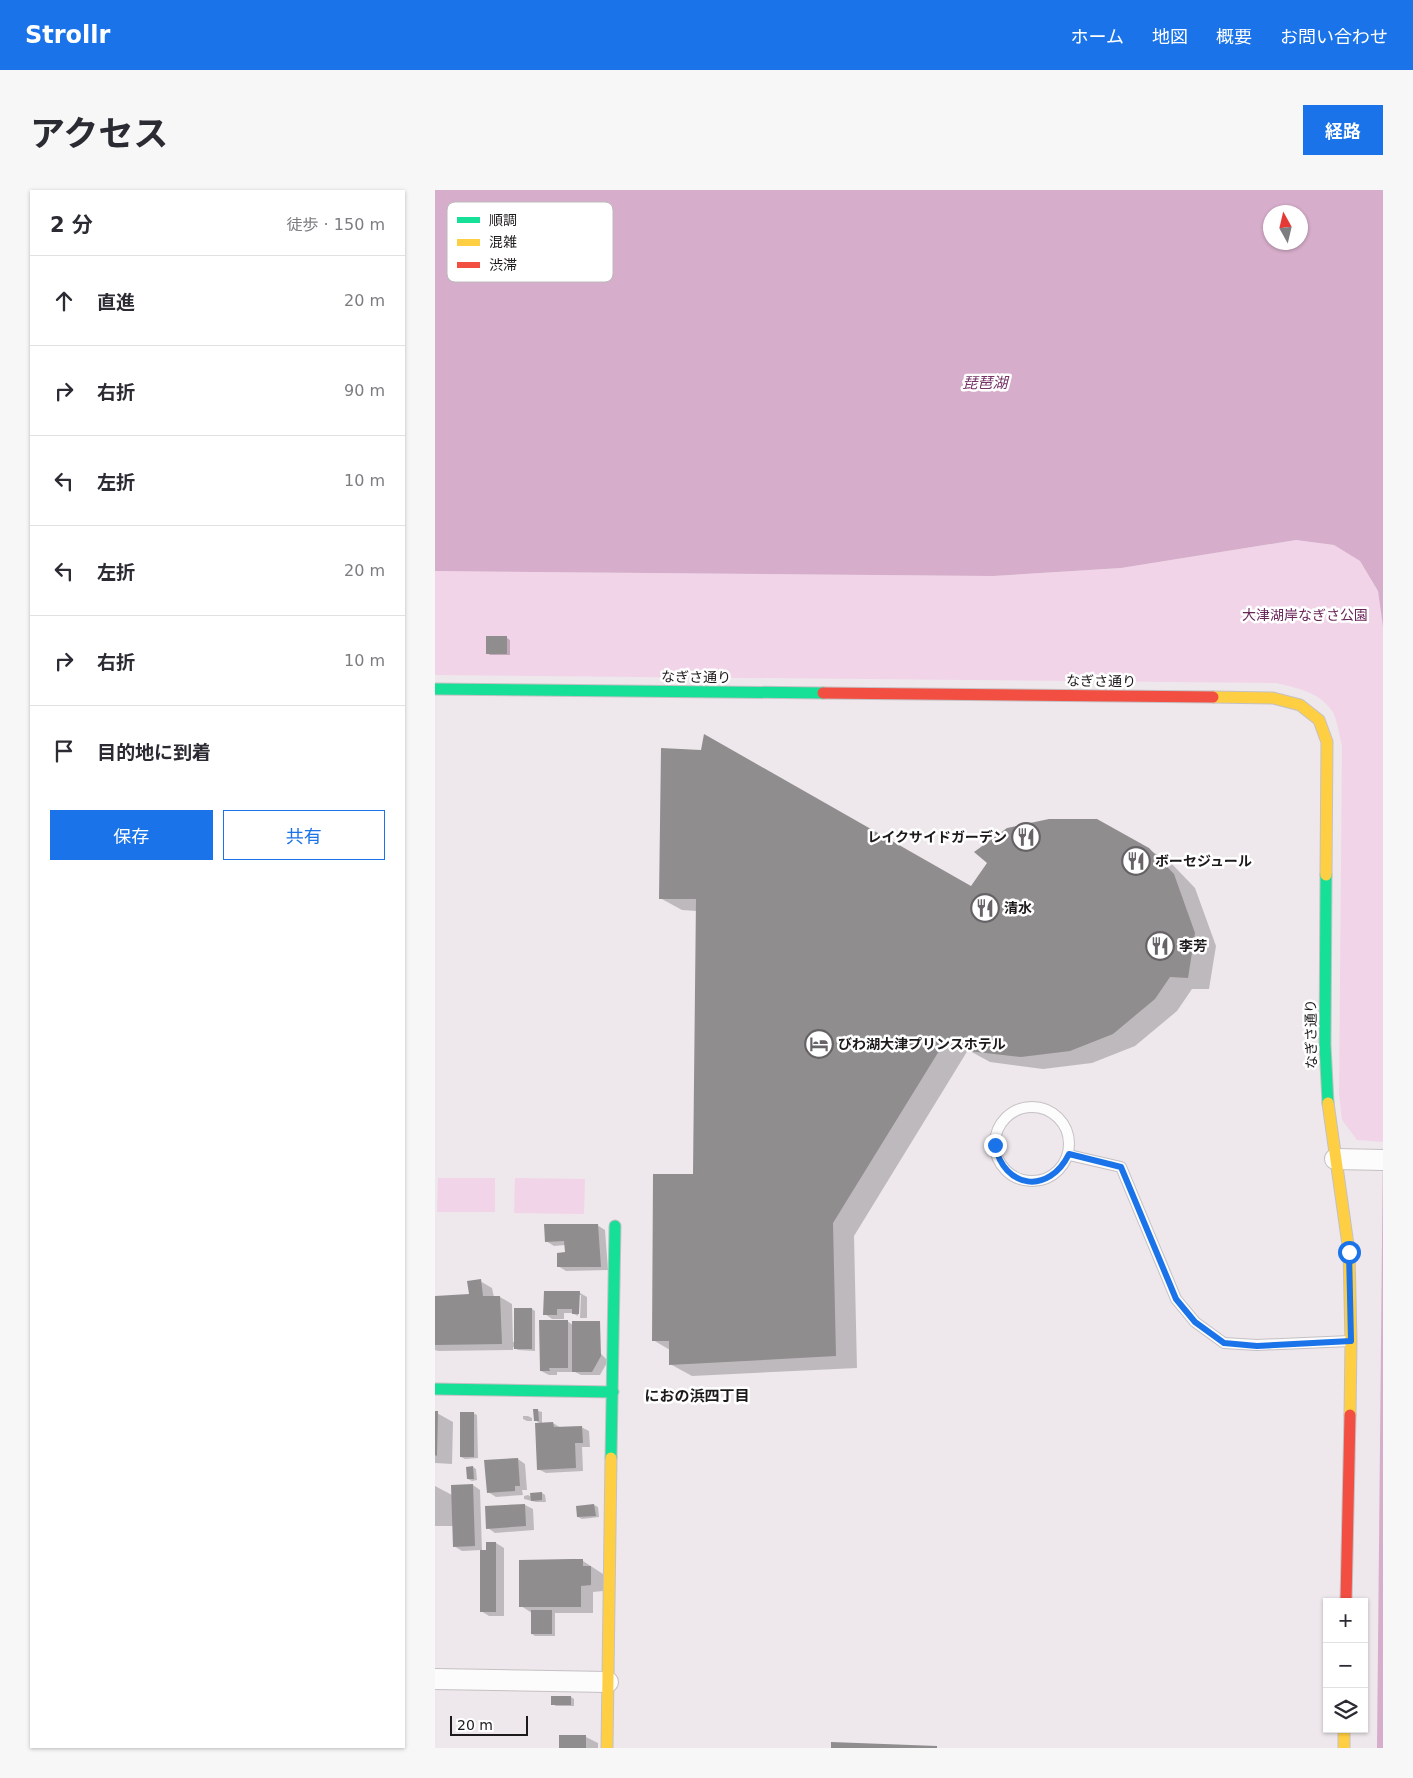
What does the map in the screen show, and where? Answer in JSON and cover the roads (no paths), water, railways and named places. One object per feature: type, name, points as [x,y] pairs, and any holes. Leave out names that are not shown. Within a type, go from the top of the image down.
[{"type":"street","name":"なぎさ通り","points":[[435,689],[1273,698],[1300,705],[1319,720],[1327,742],[1325,1045],[1327,1112],[1349,1252],[1351,1341],[1346,1598]]},
{"type":"street","points":[[1335,1159],[1380,1160]]},
{"type":"street","points":[[607,1748],[615,1226]]},
{"type":"street","points":[[435,1390],[613,1392]]},
{"type":"street","points":[[435,1679],[608,1682]]},
{"type":"street","points":[[1343,1748],[1344,1733]]},
{"type":"lane","points":[[1037,1107],[1049,1111],[1060,1119],[1067,1129],[1070,1142],[1069,1154],[1055,1174],[1033,1182],[1022,1180],[1011,1175],[997,1157],[995,1145],[997,1134],[1003,1122],[1012,1113],[1024,1108],[1037,1107]]},
{"type":"lane","points":[[1069,1154],[1121,1167],[1176,1299],[1195,1322],[1224,1343],[1257,1346],[1351,1341]]},
{"type":"water","name":"琵琶湖","points":[[435,190],[1383,190],[1383,627],[1378,591],[1360,561],[1334,545],[1296,540],[1121,568],[993,576],[435,571]]},
{"type":"water","points":[[1383,1142],[1383,1748],[1377,1748]]},
{"type":"place","name":"レイクサイドガーデン","points":[[1026,837]]},
{"type":"place","name":"ボーセジュール","points":[[1136,861]]},
{"type":"place","name":"清水","points":[[985,908]]},
{"type":"place","name":"李芳","points":[[1160,946]]},
{"type":"place","name":"びわ湖大津プリンスホテル","points":[[819,1044]]},
{"type":"district","name":"におの浜四丁目","points":[[697,1396]]},
{"type":"park label","name":"大津湖岸なぎさ公園","points":[[1305,615]]}]
